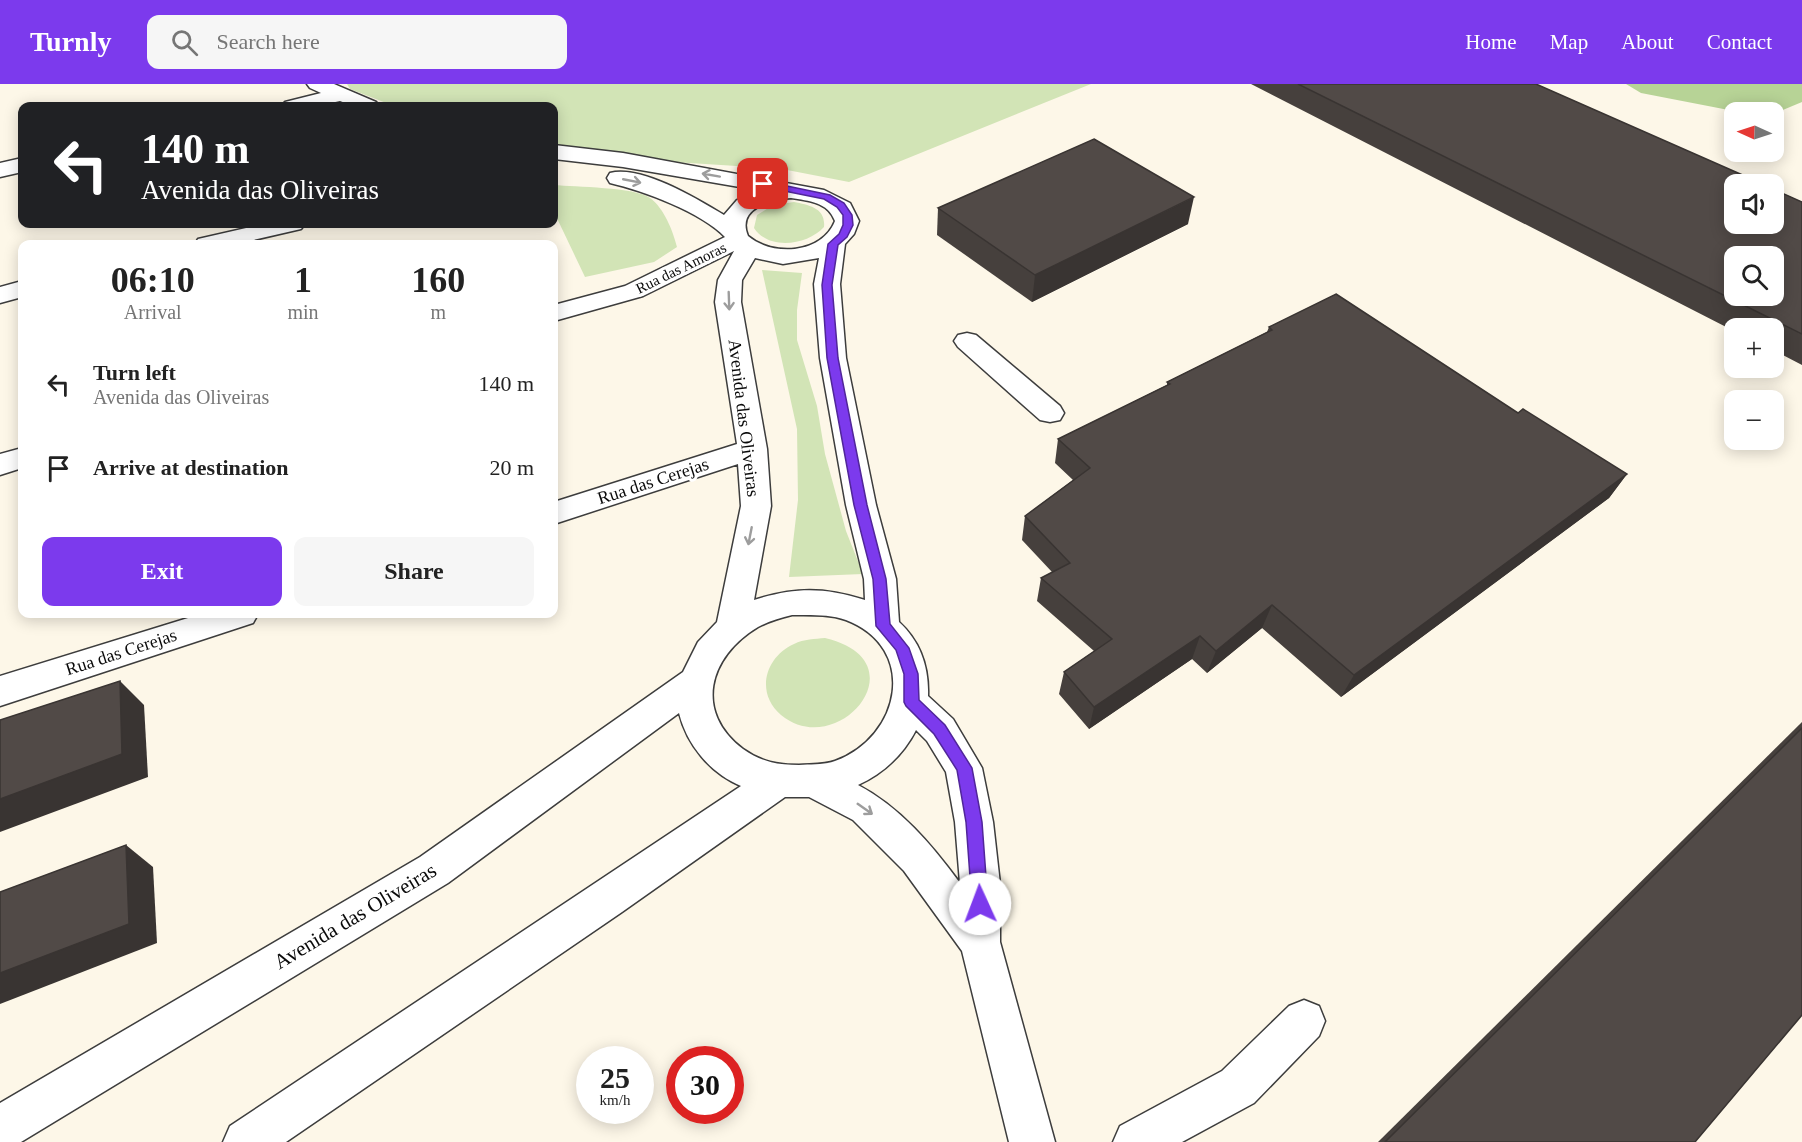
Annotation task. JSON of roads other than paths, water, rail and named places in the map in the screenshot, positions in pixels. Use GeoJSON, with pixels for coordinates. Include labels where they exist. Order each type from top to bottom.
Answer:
{"type":"FeatureCollection","features":[{"type":"Feature","properties":{"kind":"street"},"geometry":{"type":"LineString","coordinates":[[316,84],[361,102]]}},
{"type":"Feature","properties":{"kind":"street"},"geometry":{"type":"LineString","coordinates":[[306,100],[344,94]]}},
{"type":"Feature","properties":{"kind":"street","name":"Avenida das Oliveiras"},"geometry":{"type":"LineString","coordinates":[[558,157],[623,160],[810,192],[827,197],[840,205],[847,215],[848,225],[843,235],[833,244],[801,256],[764,254],[676,196],[558,158]]}},
{"type":"Feature","properties":{"kind":"street"},"geometry":{"type":"LineString","coordinates":[[0,170],[18,166]]}},
{"type":"Feature","properties":{"kind":"street","name":"Avenida das Oliveiras"},"geometry":{"type":"LineString","coordinates":[[732,628],[756,506],[752,449],[728,302],[729,280],[740,239],[733,219],[741,208],[754,199],[771,193],[791,190],[810,192]]}},
{"type":"Feature","properties":{"kind":"street"},"geometry":{"type":"LineString","coordinates":[[224,240],[276,228]]}},
{"type":"Feature","properties":{"kind":"street","name":"Rua das Amoras"},"geometry":{"type":"LineString","coordinates":[[558,312],[633,291],[740,239]]}},
{"type":"Feature","properties":{"kind":"street","name":"Avenida das Oliveiras"},"geometry":{"type":"LineString","coordinates":[[833,244],[827,285],[832,358],[861,505],[880,579],[883,626]]}},
{"type":"Feature","properties":{"kind":"street"},"geometry":{"type":"LineString","coordinates":[[0,295],[18,291]]}},
{"type":"Feature","properties":{"kind":"street"},"geometry":{"type":"LineString","coordinates":[[967,341],[1050,413]]}},
{"type":"Feature","properties":{"kind":"street","name":"Rua das Cerejas"},"geometry":{"type":"LineString","coordinates":[[558,512],[752,449]]}},
{"type":"Feature","properties":{"kind":"street"},"geometry":{"type":"LineString","coordinates":[[0,465],[18,460]]}},
{"type":"Feature","properties":{"kind":"street"},"geometry":{"type":"LineString","coordinates":[[246,1142],[608,899],[796,781],[849,773],[878,754],[900,730],[911,702],[911,674],[902,648],[883,626],[857,610],[826,602],[792,602],[760,611],[732,628],[709,652],[696,682],[697,715],[712,746],[740,768],[796,781],[866,808],[918,858],[980,942]]}},
{"type":"Feature","properties":{"kind":"street","name":"Rua das Cerejas"},"geometry":{"type":"LineString","coordinates":[[0,691],[228,618]]}},
{"type":"Feature","properties":{"kind":"street","name":"Avenida das Oliveiras"},"geometry":{"type":"LineString","coordinates":[[0,1129],[434,870],[696,682]]}},
{"type":"Feature","properties":{"kind":"street"},"geometry":{"type":"LineString","coordinates":[[911,702],[940,730],[964,768],[974,822],[980,884],[980,942],[1023,1100],[1032,1142]]}},
{"type":"Feature","properties":{"kind":"street"},"geometry":{"type":"LineString","coordinates":[[1137,1142],[1238,1087],[1304,1021]]}}]}
